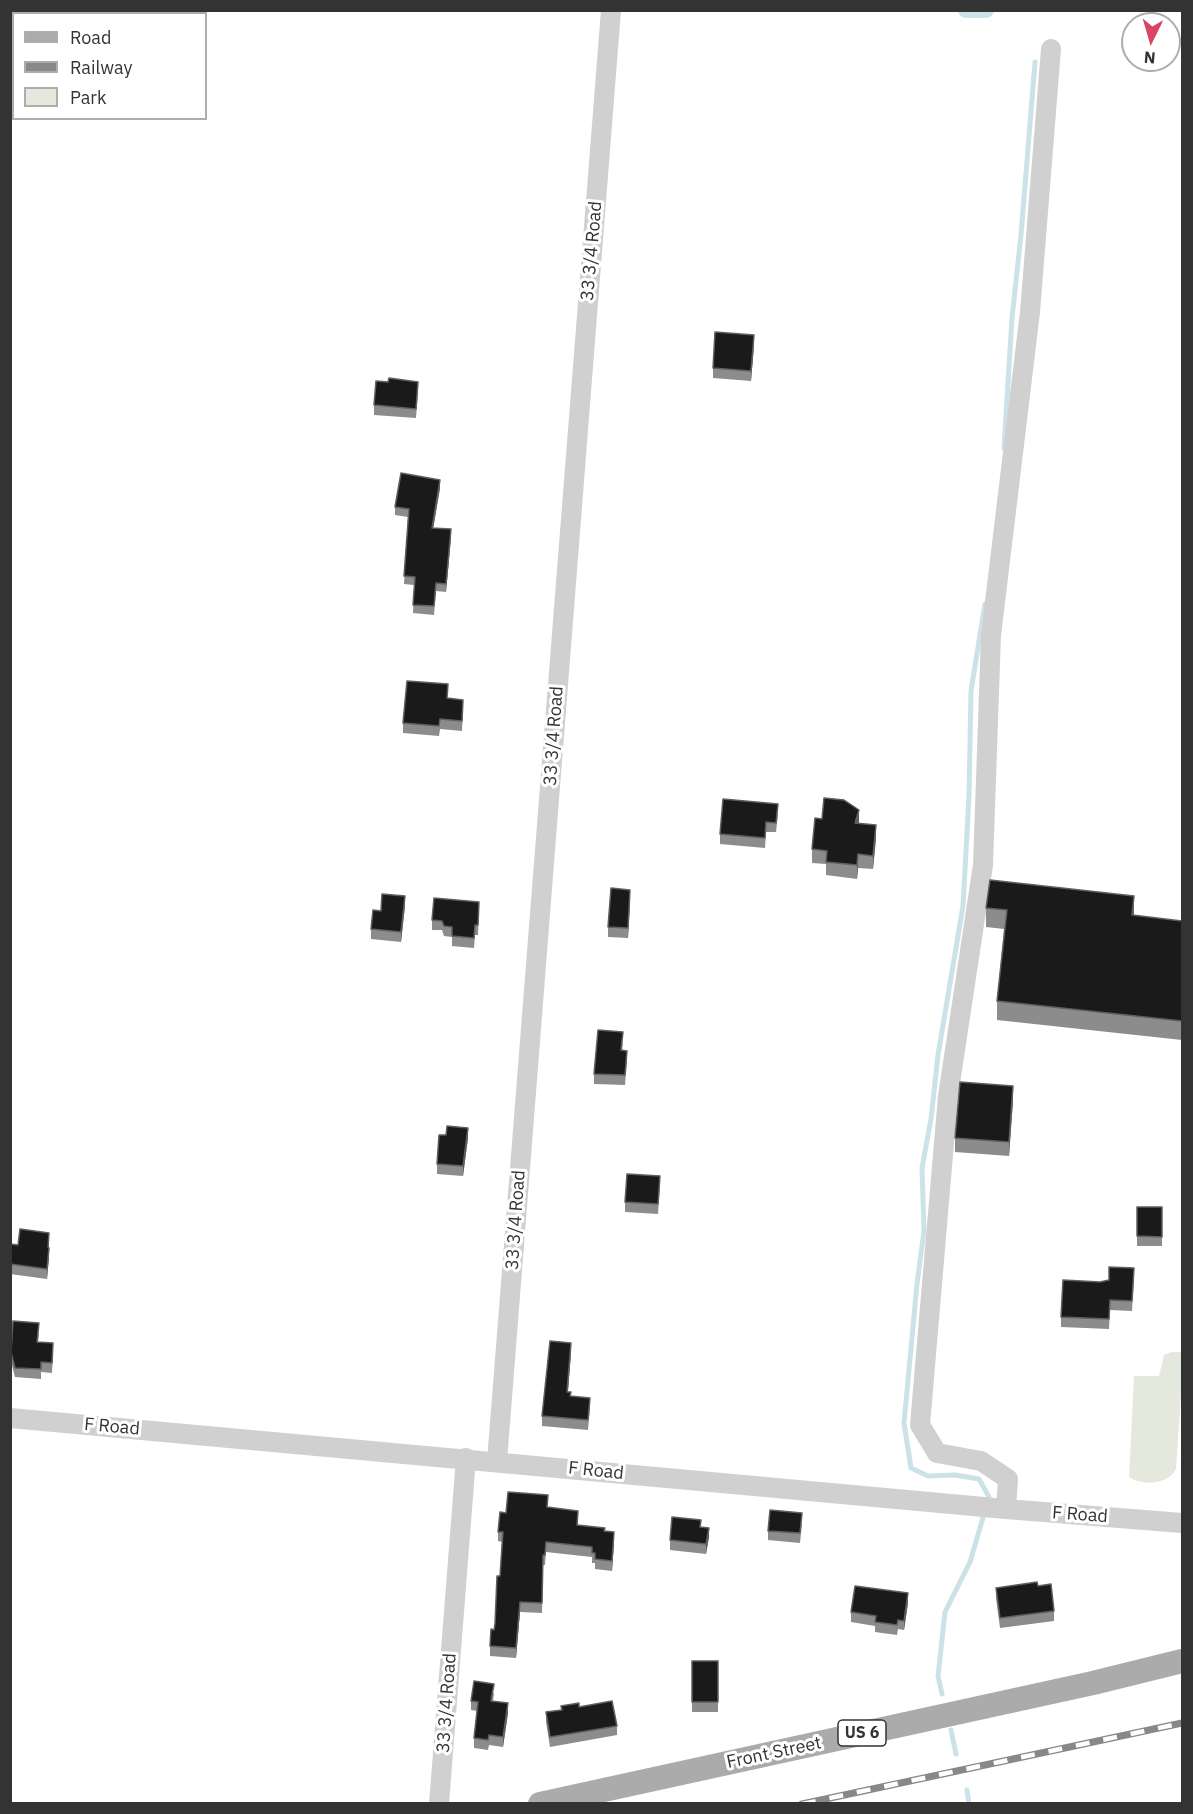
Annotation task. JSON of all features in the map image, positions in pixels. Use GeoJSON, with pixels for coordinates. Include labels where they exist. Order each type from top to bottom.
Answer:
{"type":"FeatureCollection","features":[{"type":"Feature","properties":{"kind":"main road","name":"Front Street"},"geometry":{"type":"LineString","coordinates":[[540,1803],[1093,1683],[1182,1661]]}},
{"type":"Feature","properties":{"kind":"street","name":"33 3/4 Road"},"geometry":{"type":"LineString","coordinates":[[497,1461],[611,10]]}},
{"type":"Feature","properties":{"kind":"street"},"geometry":{"type":"LineString","coordinates":[[1006,1509],[1008,1479],[981,1461],[937,1453],[920,1425],[948,1095],[983,865],[991,635],[1030,312],[1051,49]]}},
{"type":"Feature","properties":{"kind":"street","name":"F Road"},"geometry":{"type":"LineString","coordinates":[[10,1418],[1182,1523]]}},
{"type":"Feature","properties":{"kind":"street","name":"33 3/4 Road"},"geometry":{"type":"LineString","coordinates":[[439,1803],[466,1458]]}},
{"type":"Feature","properties":{"kind":"green space"},"geometry":{"type":"Polygon","coordinates":[[[1182,1352],[1176,1469],[1161,1481],[1141,1482],[1129,1477],[1134,1376],[1159,1376],[1164,1355],[1182,1352]]]}},
{"type":"Feature","properties":{"kind":"building"},"geometry":{"type":"Polygon","coordinates":[[[715,332],[754,335],[751,371],[713,368],[715,332]]]}},
{"type":"Feature","properties":{"kind":"building"},"geometry":{"type":"Polygon","coordinates":[[[389,378],[418,382],[416,409],[374,405],[376,381],[388,382],[389,378]]]}},
{"type":"Feature","properties":{"kind":"building"},"geometry":{"type":"Polygon","coordinates":[[[401,473],[440,480],[432,528],[451,529],[446,584],[436,583],[434,606],[413,605],[415,577],[404,576],[409,509],[395,507],[401,473]]]}},
{"type":"Feature","properties":{"kind":"building"},"geometry":{"type":"Polygon","coordinates":[[[407,681],[448,684],[447,698],[463,700],[462,721],[440,719],[439,726],[403,723],[407,681]]]}},
{"type":"Feature","properties":{"kind":"building"},"geometry":{"type":"Polygon","coordinates":[[[824,798],[844,800],[859,810],[855,823],[876,825],[873,856],[858,854],[857,865],[826,862],[827,851],[812,849],[815,818],[822,819],[824,798]]]}},
{"type":"Feature","properties":{"kind":"building"},"geometry":{"type":"Polygon","coordinates":[[[723,799],[778,804],[776,823],[766,822],[765,838],[720,834],[723,799]]]}},
{"type":"Feature","properties":{"kind":"building"},"geometry":{"type":"Polygon","coordinates":[[[990,880],[1134,896],[1132,915],[1182,921],[1182,1021],[997,1001],[1007,910],[986,908],[990,880]]]}},
{"type":"Feature","properties":{"kind":"building"},"geometry":{"type":"Polygon","coordinates":[[[611,888],[630,890],[628,928],[608,927],[611,888]]]}},
{"type":"Feature","properties":{"kind":"building"},"geometry":{"type":"Polygon","coordinates":[[[382,894],[405,896],[401,932],[371,929],[373,910],[381,911],[382,894]]]}},
{"type":"Feature","properties":{"kind":"building"},"geometry":{"type":"Polygon","coordinates":[[[434,898],[479,902],[478,925],[475,925],[474,938],[452,936],[452,927],[444,926],[442,921],[432,920],[434,898]]]}},
{"type":"Feature","properties":{"kind":"building"},"geometry":{"type":"Polygon","coordinates":[[[598,1030],[623,1032],[621,1050],[627,1051],[625,1075],[594,1074],[598,1030]]]}},
{"type":"Feature","properties":{"kind":"building"},"geometry":{"type":"Polygon","coordinates":[[[960,1082],[1013,1086],[1009,1142],[955,1138],[960,1082]]]}},
{"type":"Feature","properties":{"kind":"building"},"geometry":{"type":"Polygon","coordinates":[[[447,1126],[468,1128],[463,1166],[437,1164],[439,1135],[446,1135],[447,1126]]]}},
{"type":"Feature","properties":{"kind":"building"},"geometry":{"type":"Polygon","coordinates":[[[627,1174],[660,1176],[658,1204],[625,1202],[627,1174]]]}},
{"type":"Feature","properties":{"kind":"building"},"geometry":{"type":"Polygon","coordinates":[[[1137,1207],[1162,1207],[1162,1237],[1137,1236],[1137,1207]]]}},
{"type":"Feature","properties":{"kind":"building"},"geometry":{"type":"Polygon","coordinates":[[[20,1229],[49,1233],[47,1269],[10,1264],[10,1244],[18,1245],[20,1229]]]}},
{"type":"Feature","properties":{"kind":"building"},"geometry":{"type":"Polygon","coordinates":[[[1109,1267],[1134,1268],[1132,1301],[1110,1300],[1109,1319],[1061,1317],[1063,1280],[1100,1282],[1109,1280],[1109,1267]]]}},
{"type":"Feature","properties":{"kind":"building"},"geometry":{"type":"Polygon","coordinates":[[[13,1321],[39,1323],[37,1342],[53,1343],[52,1363],[41,1362],[41,1369],[15,1368],[11,1352],[13,1321]]]}},
{"type":"Feature","properties":{"kind":"building"},"geometry":{"type":"Polygon","coordinates":[[[550,1341],[571,1343],[567,1392],[571,1392],[570,1396],[590,1398],[588,1420],[542,1416],[550,1341]]]}},
{"type":"Feature","properties":{"kind":"building"},"geometry":{"type":"Polygon","coordinates":[[[508,1492],[548,1495],[547,1507],[578,1511],[577,1525],[605,1528],[604,1531],[614,1532],[612,1561],[595,1559],[592,1547],[546,1542],[545,1555],[543,1555],[542,1603],[520,1602],[516,1648],[490,1646],[491,1629],[494,1630],[495,1624],[497,1576],[500,1576],[503,1532],[498,1532],[500,1512],[506,1513],[508,1492]]]}},
{"type":"Feature","properties":{"kind":"building"},"geometry":{"type":"Polygon","coordinates":[[[770,1510],[802,1513],[800,1533],[768,1531],[770,1510]]]}},
{"type":"Feature","properties":{"kind":"building"},"geometry":{"type":"Polygon","coordinates":[[[672,1517],[701,1520],[700,1527],[709,1528],[706,1544],[670,1540],[672,1517]]]}},
{"type":"Feature","properties":{"kind":"building"},"geometry":{"type":"Polygon","coordinates":[[[1037,1582],[1038,1586],[1051,1584],[1054,1611],[1000,1618],[996,1588],[1037,1582]]]}},
{"type":"Feature","properties":{"kind":"building"},"geometry":{"type":"Polygon","coordinates":[[[855,1586],[908,1593],[904,1621],[898,1620],[897,1625],[875,1622],[876,1616],[851,1612],[855,1586]]]}},
{"type":"Feature","properties":{"kind":"building"},"geometry":{"type":"Polygon","coordinates":[[[692,1661],[718,1661],[718,1702],[692,1702],[692,1661]]]}},
{"type":"Feature","properties":{"kind":"building"},"geometry":{"type":"Polygon","coordinates":[[[474,1681],[494,1684],[491,1701],[508,1703],[503,1737],[489,1735],[488,1740],[474,1738],[478,1702],[471,1701],[474,1681]]]}},
{"type":"Feature","properties":{"kind":"building"},"geometry":{"type":"Polygon","coordinates":[[[612,1701],[617,1726],[550,1737],[546,1712],[562,1710],[561,1706],[579,1703],[579,1707],[612,1701]]]}},
{"type":"Feature","properties":{"kind":"waterway"},"geometry":{"type":"LineString","coordinates":[[966,10],[986,10]]}},
{"type":"Feature","properties":{"kind":"waterway"},"geometry":{"type":"LineString","coordinates":[[1004,448],[1012,318],[1035,62]]}},
{"type":"Feature","properties":{"kind":"waterway"},"geometry":{"type":"LineString","coordinates":[[942,1694],[938,1676],[945,1612],[970,1562],[989,1497],[979,1479],[955,1475],[928,1476],[911,1468],[904,1423],[924,1231],[922,1168],[963,906],[969,796],[971,691],[985,604]]}},
{"type":"Feature","properties":{"kind":"waterway"},"geometry":{"type":"LineString","coordinates":[[951,1730],[956,1754]]}},
{"type":"Feature","properties":{"kind":"waterway"},"geometry":{"type":"LineString","coordinates":[[967,1790],[969,1804]]}},
{"type":"Feature","properties":{"kind":"railway"},"geometry":{"type":"LineString","coordinates":[[802,1804],[1182,1723]]}}]}
